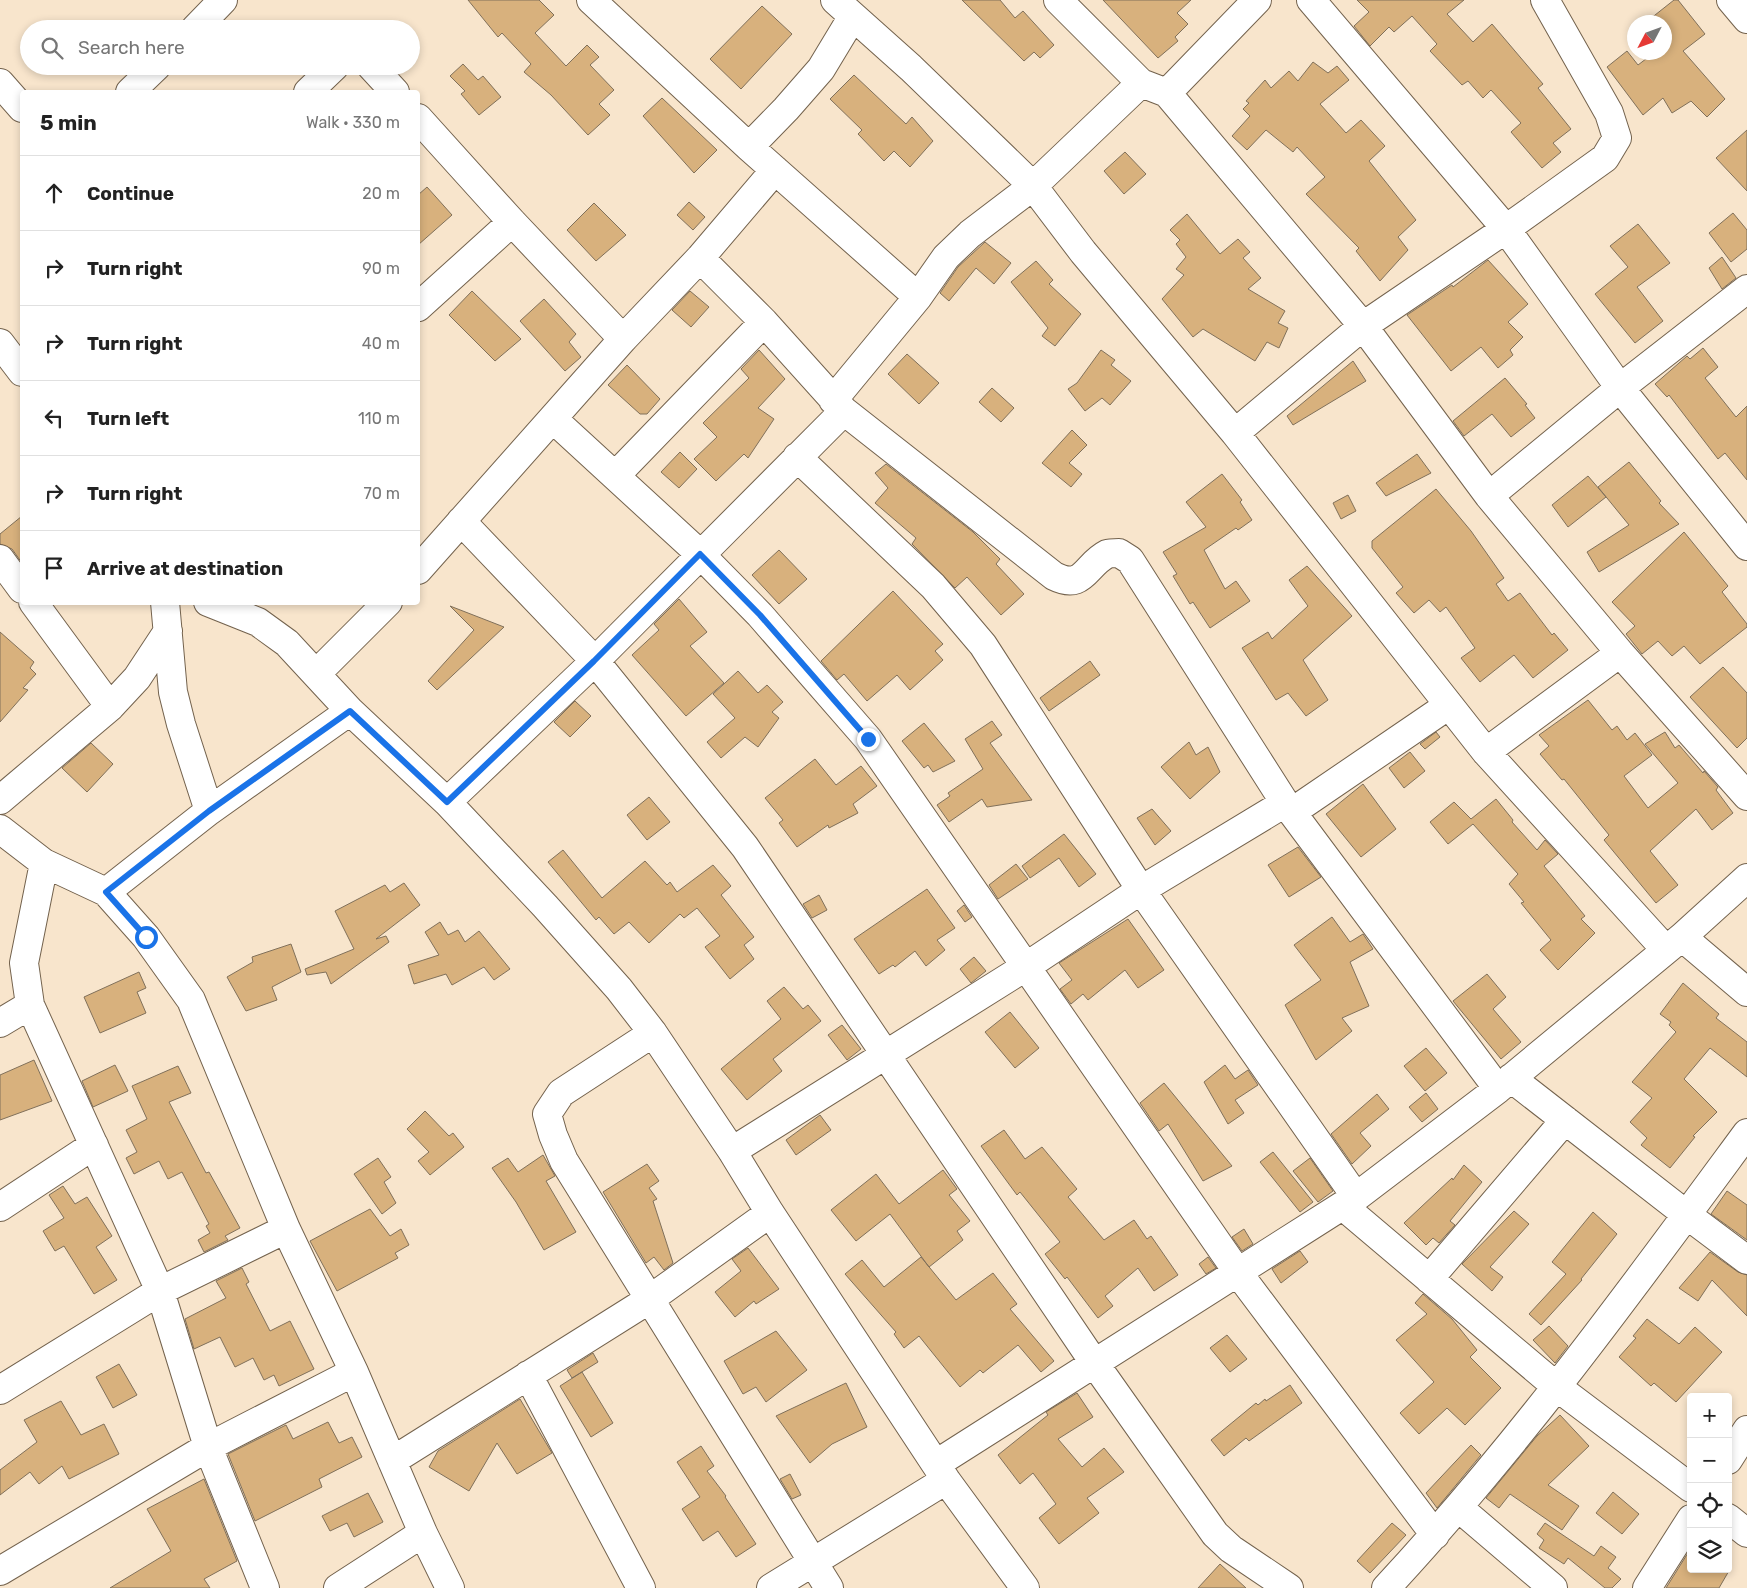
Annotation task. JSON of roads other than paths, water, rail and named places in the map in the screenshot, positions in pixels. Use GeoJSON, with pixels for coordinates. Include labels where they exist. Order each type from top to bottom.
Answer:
{"type":"FeatureCollection","features":[{"type":"Feature","properties":{"kind":"street"},"geometry":{"type":"LineString","coordinates":[[203,20],[223,0]]}},
{"type":"Feature","properties":{"kind":"street"},"geometry":{"type":"LineString","coordinates":[[592,0],[749,147],[918,297]]}},
{"type":"Feature","properties":{"kind":"street"},"geometry":{"type":"LineString","coordinates":[[1058,0],[1141,83],[1167,93],[1363,326],[1489,496],[1620,653],[1747,796]]}},
{"type":"Feature","properties":{"kind":"street"},"geometry":{"type":"LineString","coordinates":[[1167,93],[1257,0]]}},
{"type":"Feature","properties":{"kind":"street"},"geometry":{"type":"LineString","coordinates":[[1311,0],[1506,229],[1620,388],[1747,546]]}},
{"type":"Feature","properties":{"kind":"street"},"geometry":{"type":"LineString","coordinates":[[1235,433],[1363,326],[1506,229],[1605,158],[1617,138],[1610,113],[1546,0]]}},
{"type":"Feature","properties":{"kind":"street"},"geometry":{"type":"LineString","coordinates":[[1731,0],[1747,19]]}},
{"type":"Feature","properties":{"kind":"street"},"geometry":{"type":"LineString","coordinates":[[749,147],[821,69],[844,8],[911,68],[1033,186],[1083,252],[1235,433],[1486,752],[1674,944],[1747,992]]}},
{"type":"Feature","properties":{"kind":"street"},"geometry":{"type":"LineString","coordinates":[[132,90],[148,75]]}},
{"type":"Feature","properties":{"kind":"street"},"geometry":{"type":"LineString","coordinates":[[310,90],[326,75]]}},
{"type":"Feature","properties":{"kind":"street"},"geometry":{"type":"LineString","coordinates":[[379,75],[393,90]]}},
{"type":"Feature","properties":{"kind":"street"},"geometry":{"type":"LineString","coordinates":[[0,83],[20,106]]}},
{"type":"Feature","properties":{"kind":"street"},"geometry":{"type":"LineString","coordinates":[[447,802],[594,661],[797,457],[839,405],[946,257],[970,234],[1033,186],[1141,83]]}},
{"type":"Feature","properties":{"kind":"street"},"geometry":{"type":"LineString","coordinates":[[420,120],[512,222],[623,339]]}},
{"type":"Feature","properties":{"kind":"street"},"geometry":{"type":"LineString","coordinates":[[420,568],[623,339],[700,258],[775,170]]}},
{"type":"Feature","properties":{"kind":"street"},"geometry":{"type":"LineString","coordinates":[[420,305],[512,222]]}},
{"type":"Feature","properties":{"kind":"street"},"geometry":{"type":"LineString","coordinates":[[700,258],[764,322],[839,405],[1054,576],[1066,582],[1078,580],[1107,554],[1119,553],[1130,560],[1288,807],[1505,1083],[1564,1120],[1686,1216],[1747,1260]]}},
{"type":"Feature","properties":{"kind":"street"},"geometry":{"type":"LineString","coordinates":[[1489,496],[1620,388],[1747,289]]}},
{"type":"Feature","properties":{"kind":"street"},"geometry":{"type":"LineString","coordinates":[[616,475],[764,322]]}},
{"type":"Feature","properties":{"kind":"street"},"geometry":{"type":"LineString","coordinates":[[553,419],[700,554],[760,615],[868,739],[1239,1274],[1435,1535]]}},
{"type":"Feature","properties":{"kind":"street"},"geometry":{"type":"LineString","coordinates":[[797,457],[933,586],[983,645],[1141,890],[1350,1202],[1429,1279],[1557,1387],[1687,1485]]}},
{"type":"Feature","properties":{"kind":"street"},"geometry":{"type":"LineString","coordinates":[[461,522],[594,661],[745,847],[1095,1364],[1215,1534],[1231,1549],[1289,1588]]}},
{"type":"Feature","properties":{"kind":"street"},"geometry":{"type":"LineString","coordinates":[[0,559],[20,586]]}},
{"type":"Feature","properties":{"kind":"street"},"geometry":{"type":"LineString","coordinates":[[35,605],[110,707]]}},
{"type":"Feature","properties":{"kind":"street"},"geometry":{"type":"LineString","coordinates":[[165,605],[173,692],[209,811]]}},
{"type":"Feature","properties":{"kind":"street"},"geometry":{"type":"LineString","coordinates":[[216,605],[258,622],[287,643],[350,711],[447,802],[619,989],[652,1033],[732,1151],[770,1213],[941,1472],[1025,1588]]}},
{"type":"Feature","properties":{"kind":"street"},"geometry":{"type":"LineString","coordinates":[[316,673],[385,605]]}},
{"type":"Feature","properties":{"kind":"street"},"geometry":{"type":"LineString","coordinates":[[0,800],[110,707],[137,678],[168,631]]}},
{"type":"Feature","properties":{"kind":"street"},"geometry":{"type":"LineString","coordinates":[[1486,752],[1620,653]]}},
{"type":"Feature","properties":{"kind":"street"},"geometry":{"type":"LineString","coordinates":[[732,1151],[1027,966],[1141,890],[1288,807],[1450,705]]}},
{"type":"Feature","properties":{"kind":"street"},"geometry":{"type":"LineString","coordinates":[[106,892],[209,811],[350,711]]}},
{"type":"Feature","properties":{"kind":"street"},"geometry":{"type":"LineString","coordinates":[[0,829],[44,863],[106,892],[146,937],[191,1000],[286,1229],[354,1372],[423,1533],[450,1588]]}},
{"type":"Feature","properties":{"kind":"street"},"geometry":{"type":"LineString","coordinates":[[44,863],[24,963],[30,1005],[160,1291],[208,1447],[264,1588]]}},
{"type":"Feature","properties":{"kind":"street"},"geometry":{"type":"LineString","coordinates":[[771,1588],[813,1562],[1095,1364],[1350,1202],[1505,1083],[1674,944],[1747,878]]}},
{"type":"Feature","properties":{"kind":"street"},"geometry":{"type":"LineString","coordinates":[[0,1023],[30,1005]]}},
{"type":"Feature","properties":{"kind":"street"},"geometry":{"type":"LineString","coordinates":[[652,1033],[560,1093],[548,1114],[553,1135],[564,1161],[829,1588]]}},
{"type":"Feature","properties":{"kind":"street"},"geometry":{"type":"LineString","coordinates":[[1429,1279],[1564,1120]]}},
{"type":"Feature","properties":{"kind":"street"},"geometry":{"type":"LineString","coordinates":[[1386,1588],[1459,1508],[1557,1387],[1747,1133]]}},
{"type":"Feature","properties":{"kind":"street"},"geometry":{"type":"LineString","coordinates":[[0,1207],[94,1145]]}},
{"type":"Feature","properties":{"kind":"street"},"geometry":{"type":"LineString","coordinates":[[392,1461],[650,1299],[770,1213]]}},
{"type":"Feature","properties":{"kind":"street"},"geometry":{"type":"LineString","coordinates":[[0,1390],[160,1291],[286,1229]]}},
{"type":"Feature","properties":{"kind":"street"},"geometry":{"type":"LineString","coordinates":[[0,1571],[208,1447],[354,1372]]}},
{"type":"Feature","properties":{"kind":"street"},"geometry":{"type":"LineString","coordinates":[[528,1375],[641,1588]]}},
{"type":"Feature","properties":{"kind":"street"},"geometry":{"type":"LineString","coordinates":[[1732,1454],[1747,1430]]}},
{"type":"Feature","properties":{"kind":"street"},"geometry":{"type":"LineString","coordinates":[[1459,1508],[1553,1588]]}},
{"type":"Feature","properties":{"kind":"street"},"geometry":{"type":"LineString","coordinates":[[1732,1521],[1747,1533]]}},
{"type":"Feature","properties":{"kind":"street"},"geometry":{"type":"LineString","coordinates":[[1647,1588],[1687,1525]]}},
{"type":"Feature","properties":{"kind":"street"},"geometry":{"type":"LineString","coordinates":[[338,1588],[423,1533]]}}]}
